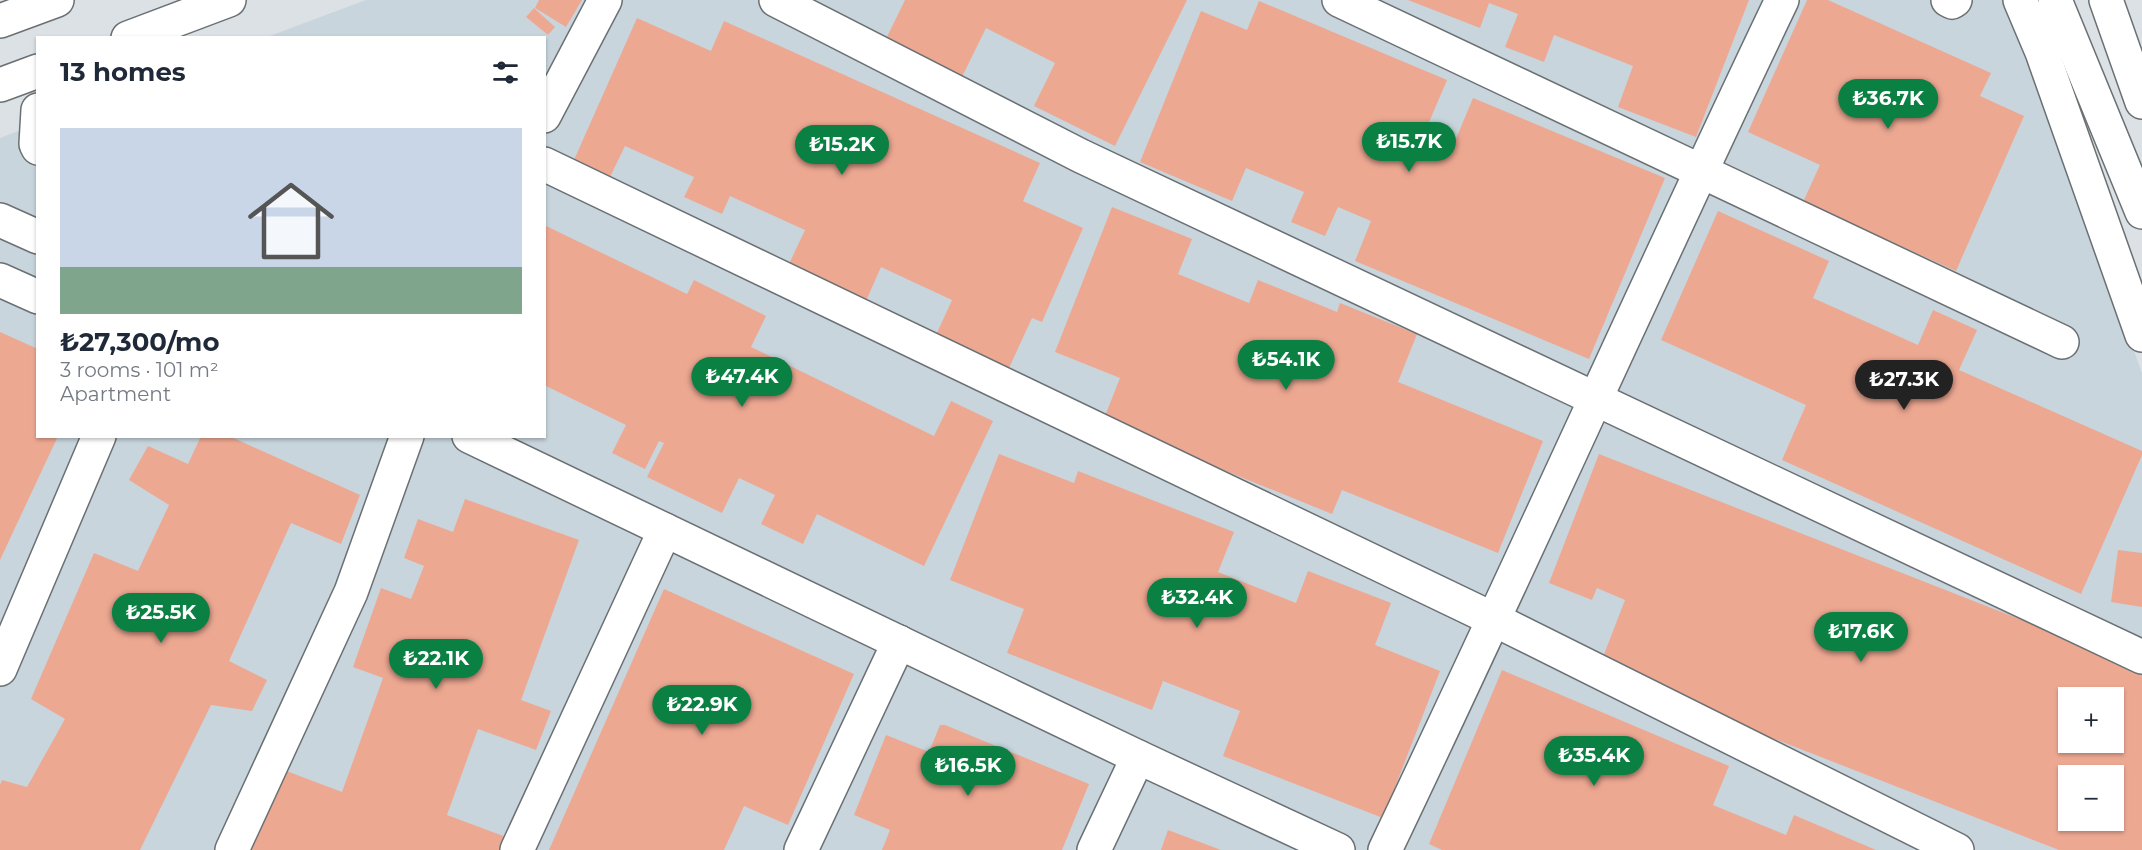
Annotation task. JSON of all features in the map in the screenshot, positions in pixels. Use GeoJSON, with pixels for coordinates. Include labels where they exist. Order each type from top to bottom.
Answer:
{"type":"FeatureCollection","features":[{"type":"Feature","properties":{"kind":"main road"},"geometry":{"type":"LineString","coordinates":[[0,21],[57,0]]}},
{"type":"Feature","properties":{"kind":"main road"},"geometry":{"type":"LineString","coordinates":[[133,36],[229,0]]}},
{"type":"Feature","properties":{"kind":"main road"},"geometry":{"type":"LineString","coordinates":[[546,112],[605,0]]}},
{"type":"Feature","properties":{"kind":"main road"},"geometry":{"type":"LineString","coordinates":[[776,0],[1081,156],[2142,657]]}},
{"type":"Feature","properties":{"kind":"main road"},"geometry":{"type":"LineString","coordinates":[[1339,0],[2062,342]]}},
{"type":"Feature","properties":{"kind":"main road"},"geometry":{"type":"LineString","coordinates":[[1385,850],[1495,620],[1701,170],[1782,0]]}},
{"type":"Feature","properties":{"kind":"main road"},"geometry":{"type":"LineString","coordinates":[[1948,0],[1952,2],[1955,0]]}},
{"type":"Feature","properties":{"kind":"main road"},"geometry":{"type":"LineString","coordinates":[[2020,0],[2042,52],[2142,335]]}},
{"type":"Feature","properties":{"kind":"main road"},"geometry":{"type":"LineString","coordinates":[[2055,0],[2142,212]]}},
{"type":"Feature","properties":{"kind":"main road"},"geometry":{"type":"LineString","coordinates":[[2106,0],[2142,102]]}},
{"type":"Feature","properties":{"kind":"main road"},"geometry":{"type":"LineString","coordinates":[[0,85],[36,72]]}},
{"type":"Feature","properties":{"kind":"main road"},"geometry":{"type":"LineString","coordinates":[[546,165],[1495,620],[1957,850]]}},
{"type":"Feature","properties":{"kind":"main road"},"geometry":{"type":"LineString","coordinates":[[0,220],[36,236]]}},
{"type":"Feature","properties":{"kind":"main road"},"geometry":{"type":"LineString","coordinates":[[0,280],[36,296]]}},
{"type":"Feature","properties":{"kind":"main road"},"geometry":{"type":"LineString","coordinates":[[0,669],[98,438]]}},
{"type":"Feature","properties":{"kind":"main road"},"geometry":{"type":"LineString","coordinates":[[232,850],[351,592],[406,438]]}},
{"type":"Feature","properties":{"kind":"main road"},"geometry":{"type":"LineString","coordinates":[[473,438],[1138,757],[1338,850]]}},
{"type":"Feature","properties":{"kind":"main road"},"geometry":{"type":"LineString","coordinates":[[517,850],[665,530]]}},
{"type":"Feature","properties":{"kind":"main road"},"geometry":{"type":"LineString","coordinates":[[801,850],[899,642]]}},
{"type":"Feature","properties":{"kind":"main road"},"geometry":{"type":"LineString","coordinates":[[1094,850],[1138,757]]}},
{"type":"Feature","properties":{"kind":"shaded area"},"geometry":{"type":"Polygon","coordinates":[[[366,0],[2008,0],[2142,373],[2142,850],[0,850],[0,138],[36,124],[36,438],[546,438],[546,36],[270,36],[366,0]]]}},
{"type":"Feature","properties":{"kind":"building"},"geometry":{"type":"Polygon","coordinates":[[[539,0],[582,0],[566,27],[535,8],[539,0]]]}},
{"type":"Feature","properties":{"kind":"building"},"geometry":{"type":"Polygon","coordinates":[[[905,0],[1187,0],[1115,146],[1034,106],[1055,63],[986,28],[961,79],[885,41],[905,0]]]}},
{"type":"Feature","properties":{"kind":"building"},"geometry":{"type":"Polygon","coordinates":[[[1408,0],[1749,0],[1696,137],[1618,107],[1633,66],[1554,35],[1544,62],[1505,47],[1518,14],[1489,3],[1480,28],[1408,0]]]}},
{"type":"Feature","properties":{"kind":"building"},"geometry":{"type":"Polygon","coordinates":[[[1807,0],[1828,0],[1991,73],[1980,96],[2024,116],[1956,271],[1803,202],[1820,165],[1748,132],[1807,0]]]}},
{"type":"Feature","properties":{"kind":"building"},"geometry":{"type":"Polygon","coordinates":[[[1259,1],[1447,80],[1424,134],[1453,146],[1473,98],[1665,178],[1589,359],[1355,261],[1371,221],[1338,207],[1325,236],[1291,222],[1304,192],[1246,168],[1232,201],[1140,162],[1201,11],[1247,30],[1259,1]]]}},
{"type":"Feature","properties":{"kind":"building"},"geometry":{"type":"Polygon","coordinates":[[[534,8],[555,27],[548,35],[526,17],[534,8]]]}},
{"type":"Feature","properties":{"kind":"building"},"geometry":{"type":"Polygon","coordinates":[[[637,18],[711,51],[724,21],[1040,163],[1023,201],[1083,228],[1042,322],[1032,318],[1009,368],[936,335],[952,300],[881,267],[866,301],[788,266],[805,230],[730,196],[722,214],[684,197],[694,177],[625,146],[610,177],[574,160],[637,18]]]}},
{"type":"Feature","properties":{"kind":"building"},"geometry":{"type":"Polygon","coordinates":[[[1112,207],[1192,239],[1178,274],[1249,303],[1258,280],[1337,312],[1340,303],[1417,334],[1398,382],[1543,441],[1498,553],[1342,490],[1332,514],[1103,421],[1120,378],[1055,352],[1112,207]]]}},
{"type":"Feature","properties":{"kind":"building"},"geometry":{"type":"Polygon","coordinates":[[[1718,211],[1829,261],[1813,298],[1918,345],[1933,310],[1977,330],[1959,370],[2142,451],[2081,594],[1782,460],[1806,405],[1661,340],[1718,211]]]}},
{"type":"Feature","properties":{"kind":"building"},"geometry":{"type":"Polygon","coordinates":[[[546,226],[687,294],[694,280],[766,316],[751,347],[934,436],[951,401],[993,421],[924,566],[817,514],[803,544],[761,524],[775,495],[739,478],[722,513],[647,477],[664,443],[659,441],[645,469],[612,453],[626,425],[546,386],[546,226]]]}},
{"type":"Feature","properties":{"kind":"building"},"geometry":{"type":"Polygon","coordinates":[[[0,332],[36,348],[36,438],[57,438],[0,560],[0,332]]]}},
{"type":"Feature","properties":{"kind":"building"},"geometry":{"type":"Polygon","coordinates":[[[200,438],[233,438],[360,495],[341,544],[291,523],[229,661],[267,680],[252,711],[211,705],[140,850],[0,850],[0,785],[2,780],[27,787],[65,719],[31,699],[94,553],[138,571],[169,505],[129,480],[148,446],[188,464],[200,438]]]}},
{"type":"Feature","properties":{"kind":"building"},"geometry":{"type":"Polygon","coordinates":[[[999,454],[1074,483],[1078,471],[1234,532],[1218,572],[1296,603],[1308,571],[1391,603],[1375,645],[1440,671],[1383,818],[1223,756],[1240,711],[1163,681],[1152,710],[1007,653],[1024,609],[950,580],[999,454]]]}},
{"type":"Feature","properties":{"kind":"building"},"geometry":{"type":"Polygon","coordinates":[[[1599,454],[2142,667],[2142,850],[2059,850],[1598,670],[1625,600],[1597,588],[1592,600],[1549,583],[1599,454]]]}},
{"type":"Feature","properties":{"kind":"building"},"geometry":{"type":"Polygon","coordinates":[[[465,499],[579,540],[521,700],[551,711],[536,750],[478,729],[447,815],[506,837],[501,850],[252,850],[281,769],[342,792],[383,678],[353,667],[381,588],[411,599],[424,566],[404,558],[418,519],[453,532],[465,499]]]}},
{"type":"Feature","properties":{"kind":"building"},"geometry":{"type":"Polygon","coordinates":[[[2118,550],[2142,553],[2142,607],[2111,602],[2118,550]]]}},
{"type":"Feature","properties":{"kind":"building"},"geometry":{"type":"Polygon","coordinates":[[[664,589],[854,674],[788,825],[744,806],[724,850],[549,850],[664,589]]]}},
{"type":"Feature","properties":{"kind":"building"},"geometry":{"type":"Polygon","coordinates":[[[1502,670],[1729,766],[1713,805],[1786,835],[1794,815],[1876,850],[1442,850],[1429,844],[1502,670]]]}},
{"type":"Feature","properties":{"kind":"building"},"geometry":{"type":"Polygon","coordinates":[[[940,725],[945,725],[1089,784],[1062,850],[882,850],[890,830],[854,815],[886,735],[929,752],[940,725]]]}},
{"type":"Feature","properties":{"kind":"building"},"geometry":{"type":"Polygon","coordinates":[[[1168,830],[1221,850],[1161,850],[1168,830]]]}}]}
